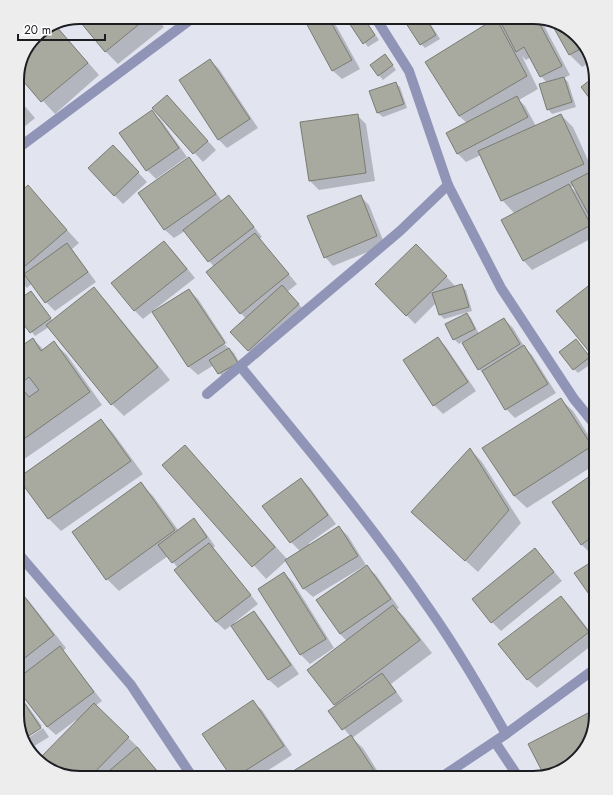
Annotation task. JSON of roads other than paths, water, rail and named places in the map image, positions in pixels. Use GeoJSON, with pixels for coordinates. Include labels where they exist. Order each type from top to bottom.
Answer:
{"type":"FeatureCollection","features":[{"type":"Feature","properties":{"kind":"street"},"geometry":{"type":"LineString","coordinates":[[24,144],[185,24]]}},
{"type":"Feature","properties":{"kind":"street"},"geometry":{"type":"LineString","coordinates":[[379,24],[409,71],[448,185],[501,288],[574,398],[589,417]]}},
{"type":"Feature","properties":{"kind":"street"},"geometry":{"type":"LineString","coordinates":[[208,394],[400,231],[448,185]]}},
{"type":"Feature","properties":{"kind":"street"},"geometry":{"type":"LineString","coordinates":[[240,366],[352,502],[394,558],[465,662],[506,734]]}},
{"type":"Feature","properties":{"kind":"street"},"geometry":{"type":"LineString","coordinates":[[24,560],[131,685],[188,771]]}},
{"type":"Feature","properties":{"kind":"street"},"geometry":{"type":"LineString","coordinates":[[451,771],[495,742],[589,673]]}},
{"type":"Feature","properties":{"kind":"street"},"geometry":{"type":"LineString","coordinates":[[495,742],[514,771]]}}]}
